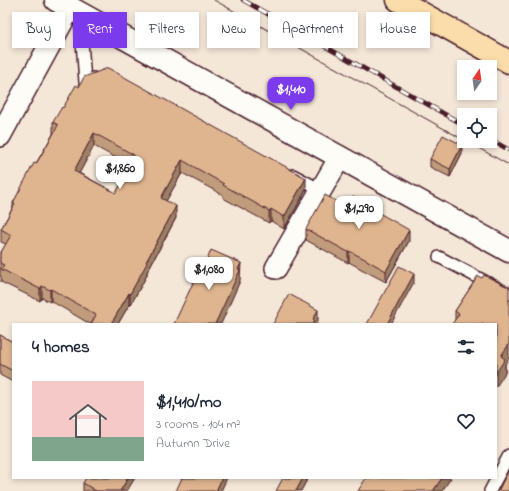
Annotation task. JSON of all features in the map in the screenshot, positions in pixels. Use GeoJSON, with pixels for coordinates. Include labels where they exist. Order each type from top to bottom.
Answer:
{"type":"FeatureCollection","features":[{"type":"Feature","properties":{"kind":"main road"},"geometry":{"type":"LineString","coordinates":[[402,1],[509,62]]}},
{"type":"Feature","properties":{"kind":"street"},"geometry":{"type":"LineString","coordinates":[[0,136],[69,7],[509,251]]}},
{"type":"Feature","properties":{"kind":"street"},"geometry":{"type":"LineString","coordinates":[[276,268],[340,157]]}},
{"type":"Feature","properties":{"kind":"lane"},"geometry":{"type":"LineString","coordinates":[[69,7],[85,82],[102,75]]}},
{"type":"Feature","properties":{"kind":"lane"},"geometry":{"type":"LineString","coordinates":[[286,171],[321,190]]}},
{"type":"Feature","properties":{"kind":"lane"},"geometry":{"type":"LineString","coordinates":[[439,257],[509,294]]}},
{"type":"Feature","properties":{"kind":"lane"},"geometry":{"type":"LineString","coordinates":[[497,478],[509,455]]}},
{"type":"Feature","properties":{"kind":"lane"},"geometry":{"type":"LineString","coordinates":[[490,491],[496,479]]}},
{"type":"Feature","properties":{"kind":"building"},"geometry":{"type":"Polygon","coordinates":[[[108,68],[306,178],[284,217],[271,209],[269,211],[182,160],[161,198],[176,206],[130,294],[129,293],[112,323],[92,323],[96,315],[51,289],[50,290],[42,286],[40,289],[1,269],[4,265],[0,263],[0,254],[11,235],[1,229],[15,204],[13,203],[34,163],[36,164],[58,125],[53,122],[76,85],[79,87],[84,77],[108,68]],[[94,133],[74,171],[116,193],[135,158],[133,157],[134,155],[94,133]]]}},
{"type":"Feature","properties":{"kind":"building"},"geometry":{"type":"Polygon","coordinates":[[[443,135],[457,142],[457,148],[460,148],[450,169],[430,159],[443,135]]]}},
{"type":"Feature","properties":{"kind":"building"},"geometry":{"type":"Polygon","coordinates":[[[325,195],[347,207],[353,196],[373,207],[372,209],[409,230],[386,271],[306,229],[325,195]]]}},
{"type":"Feature","properties":{"kind":"building"},"geometry":{"type":"Polygon","coordinates":[[[211,250],[241,263],[238,269],[240,270],[215,323],[174,323],[204,259],[207,260],[211,250]]]}},
{"type":"Feature","properties":{"kind":"building"},"geometry":{"type":"Polygon","coordinates":[[[399,266],[414,274],[388,323],[368,323],[399,266]]]}},
{"type":"Feature","properties":{"kind":"building"},"geometry":{"type":"Polygon","coordinates":[[[484,275],[506,286],[509,286],[509,344],[501,356],[505,359],[497,371],[497,323],[453,323],[459,314],[455,311],[478,276],[482,278],[484,275]]]}},
{"type":"Feature","properties":{"kind":"building"},"geometry":{"type":"Polygon","coordinates":[[[289,294],[318,310],[313,319],[315,321],[314,323],[274,323],[289,294]]]}},
{"type":"Feature","properties":{"kind":"building"},"geometry":{"type":"Polygon","coordinates":[[[0,335],[12,341],[12,370],[0,364],[0,335]]]}},
{"type":"Feature","properties":{"kind":"building"},"geometry":{"type":"Polygon","coordinates":[[[509,470],[509,491],[498,491],[509,470]]]}},
{"type":"Feature","properties":{"kind":"building"},"geometry":{"type":"Polygon","coordinates":[[[85,479],[127,479],[120,491],[96,491],[83,483],[85,479]]]}},
{"type":"Feature","properties":{"kind":"building"},"geometry":{"type":"Polygon","coordinates":[[[182,479],[222,479],[216,491],[176,491],[182,479]]]}},
{"type":"Feature","properties":{"kind":"building"},"geometry":{"type":"Polygon","coordinates":[[[282,479],[302,479],[296,491],[276,491],[282,479]]]}},
{"type":"Feature","properties":{"kind":"building"},"geometry":{"type":"Polygon","coordinates":[[[365,479],[441,479],[433,491],[358,491],[365,479]]]}},
{"type":"Feature","properties":{"kind":"tram line"},"geometry":{"type":"LineString","coordinates":[[214,0],[457,136]]}},
{"type":"Feature","properties":{"kind":"tram line"},"geometry":{"type":"LineString","coordinates":[[479,148],[509,165]]}},
{"type":"Feature","properties":{"kind":"railway"},"geometry":{"type":"LineString","coordinates":[[243,0],[457,121]]}},
{"type":"Feature","properties":{"kind":"railway"},"geometry":{"type":"LineString","coordinates":[[497,143],[509,150]]}}]}
